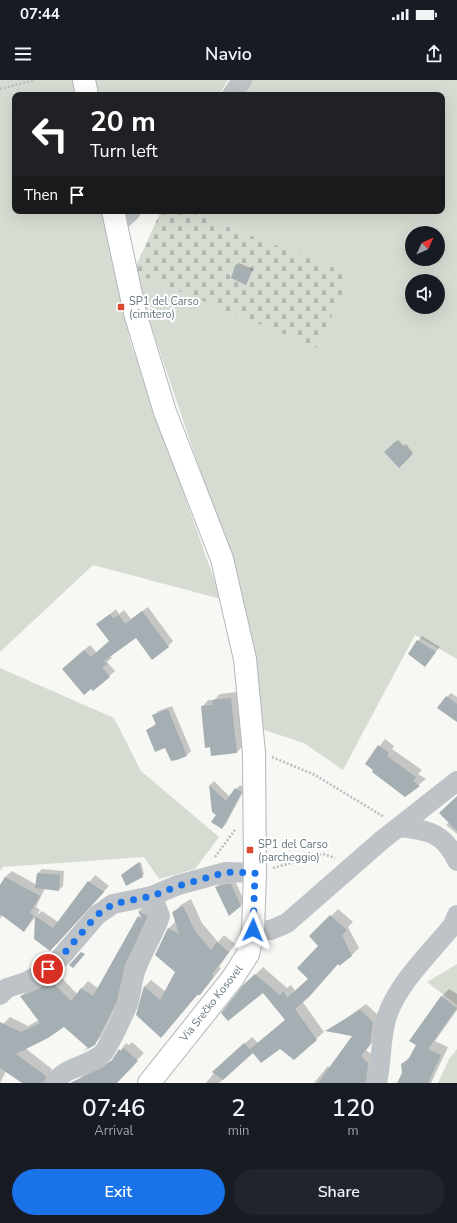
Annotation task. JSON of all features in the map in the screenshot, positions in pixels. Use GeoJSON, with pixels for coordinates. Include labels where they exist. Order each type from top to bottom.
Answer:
{"type":"FeatureCollection","features":[{"type":"Feature","properties":{"kind":"main road"},"geometry":{"type":"LineString","coordinates":[[84,80],[86,92]]}},
{"type":"Feature","properties":{"kind":"main road","name":"Via Srečko Kosovel"},"geometry":{"type":"LineString","coordinates":[[120,216],[135,314],[164,412],[222,560],[246,659],[254,753],[255,873],[253,930],[248,954],[241,966],[149,1083]]}},
{"type":"Feature","properties":{"kind":"street"},"geometry":{"type":"LineString","coordinates":[[234,92],[242,80]]}},
{"type":"Feature","properties":{"kind":"street"},"geometry":{"type":"LineString","coordinates":[[253,930],[271,930],[287,923],[399,826],[457,781]]}},
{"type":"Feature","properties":{"kind":"street"},"geometry":{"type":"LineString","coordinates":[[399,826],[426,830],[446,842],[457,861]]}},
{"type":"Feature","properties":{"kind":"street"},"geometry":{"type":"LineString","coordinates":[[2,989],[26,982],[48,969],[61,957],[97,915],[113,904],[152,896],[178,886],[226,872],[255,873]]}},
{"type":"Feature","properties":{"kind":"street"},"geometry":{"type":"LineString","coordinates":[[55,1083],[58,1077],[64,1073],[76,1069],[103,1052],[116,1028],[128,1001],[136,969],[160,916],[152,896]]}},
{"type":"Feature","properties":{"kind":"street"},"geometry":{"type":"LineString","coordinates":[[377,1083],[383,1035],[387,1017],[395,995],[453,925],[457,915]]}},
{"type":"Feature","properties":{"kind":"path"},"geometry":{"type":"LineString","coordinates":[[0,89],[35,80]]}},
{"type":"Feature","properties":{"kind":"path"},"geometry":{"type":"LineString","coordinates":[[254,753],[276,758],[315,775],[399,826]]}},
{"type":"Feature","properties":{"kind":"path"},"geometry":{"type":"LineString","coordinates":[[213,859],[239,826]]}},
{"type":"Feature","properties":{"kind":"path"},"geometry":{"type":"LineString","coordinates":[[255,873],[323,854],[355,864]]}},
{"type":"Feature","properties":{"kind":"green space"},"geometry":{"type":"Polygon","coordinates":[[[0,80],[74,80],[76,92],[12,92],[12,214],[103,214],[130,341],[221,599],[93,565],[0,652],[0,80]]]}},
{"type":"Feature","properties":{"kind":"green space"},"geometry":{"type":"Polygon","coordinates":[[[92,80],[228,80],[221,92],[94,92],[92,80]]]}},
{"type":"Feature","properties":{"kind":"green space"},"geometry":{"type":"Polygon","coordinates":[[[251,80],[457,80],[457,659],[415,635],[343,770],[304,743],[264,730],[245,612],[221,532],[147,314],[137,274],[318,348],[349,274],[195,214],[445,214],[445,92],[244,92],[251,80]]]}},
{"type":"Feature","properties":{"kind":"green space"},"geometry":{"type":"Polygon","coordinates":[[[160,214],[195,214],[350,274],[318,348],[137,274],[136,266],[160,214]]]}},
{"type":"Feature","properties":{"kind":"green space"},"geometry":{"type":"Polygon","coordinates":[[[0,668],[114,718],[141,771],[219,837],[195,869],[159,879],[144,857],[3,867],[0,871],[0,668]]]}},
{"type":"Feature","properties":{"kind":"green space"},"geometry":{"type":"Polygon","coordinates":[[[457,964],[457,1005],[427,982],[457,964]]]}},
{"type":"Feature","properties":{"kind":"green space"},"geometry":{"type":"Polygon","coordinates":[[[457,1049],[457,1083],[438,1083],[449,1059],[457,1049]]]}},
{"type":"Feature","properties":{"kind":"building"},"geometry":{"type":"Polygon","coordinates":[[[236,264],[252,271],[246,285],[231,278],[236,264]]]}},
{"type":"Feature","properties":{"kind":"building"},"geometry":{"type":"Polygon","coordinates":[[[396,441],[401,447],[403,446],[412,455],[399,468],[384,452],[396,441]]]}},
{"type":"Feature","properties":{"kind":"building"},"geometry":{"type":"Polygon","coordinates":[[[142,611],[169,647],[152,660],[136,638],[104,661],[107,664],[102,667],[110,677],[93,691],[91,689],[84,695],[62,669],[84,650],[91,657],[109,641],[96,624],[110,614],[113,618],[119,615],[125,624],[142,611]]]}},
{"type":"Feature","properties":{"kind":"building"},"geometry":{"type":"Polygon","coordinates":[[[417,640],[436,652],[425,667],[408,654],[417,640]]]}},
{"type":"Feature","properties":{"kind":"building"},"geometry":{"type":"Polygon","coordinates":[[[446,696],[457,704],[457,722],[437,708],[446,696]]]}},
{"type":"Feature","properties":{"kind":"building"},"geometry":{"type":"Polygon","coordinates":[[[231,698],[237,753],[211,756],[210,747],[205,748],[201,706],[213,705],[212,700],[231,698]]]}},
{"type":"Feature","properties":{"kind":"building"},"geometry":{"type":"Polygon","coordinates":[[[168,709],[187,756],[171,761],[165,748],[155,752],[146,730],[156,725],[152,715],[168,709]]]}},
{"type":"Feature","properties":{"kind":"building"},"geometry":{"type":"Polygon","coordinates":[[[378,745],[389,753],[387,756],[416,777],[413,781],[420,786],[405,797],[372,772],[373,770],[365,764],[378,745]]]}},
{"type":"Feature","properties":{"kind":"building"},"geometry":{"type":"Polygon","coordinates":[[[209,785],[226,801],[235,788],[242,792],[222,829],[211,822],[216,815],[212,812],[209,785]]]}},
{"type":"Feature","properties":{"kind":"building"},"geometry":{"type":"Polygon","coordinates":[[[457,796],[457,831],[439,813],[457,796]]]}},
{"type":"Feature","properties":{"kind":"building"},"geometry":{"type":"Polygon","coordinates":[[[139,862],[143,877],[126,886],[121,875],[139,862]]]}},
{"type":"Feature","properties":{"kind":"building"},"geometry":{"type":"Polygon","coordinates":[[[37,873],[60,875],[59,891],[35,888],[37,873]]]}},
{"type":"Feature","properties":{"kind":"building"},"geometry":{"type":"Polygon","coordinates":[[[5,877],[40,896],[30,913],[34,916],[24,932],[0,914],[0,885],[5,877]]]}},
{"type":"Feature","properties":{"kind":"building"},"geometry":{"type":"Polygon","coordinates":[[[88,881],[104,892],[50,951],[34,939],[35,916],[53,928],[88,881]]]}},
{"type":"Feature","properties":{"kind":"building"},"geometry":{"type":"Polygon","coordinates":[[[231,884],[241,906],[229,916],[215,887],[231,884]]]}},
{"type":"Feature","properties":{"kind":"building"},"geometry":{"type":"Polygon","coordinates":[[[183,906],[195,931],[211,950],[217,942],[229,952],[212,974],[214,976],[200,995],[197,995],[161,1038],[136,1015],[144,986],[160,1000],[175,972],[155,955],[168,928],[179,934],[172,912],[183,906]]]}},
{"type":"Feature","properties":{"kind":"building"},"geometry":{"type":"Polygon","coordinates":[[[138,911],[148,916],[125,965],[117,1001],[95,1045],[82,1052],[88,1048],[64,1027],[48,1038],[16,1054],[46,1076],[44,1083],[22,1083],[0,1068],[0,1022],[21,1032],[40,1023],[20,996],[32,992],[51,981],[71,1001],[81,988],[93,996],[138,916],[142,919],[138,911]]]}},
{"type":"Feature","properties":{"kind":"building"},"geometry":{"type":"Polygon","coordinates":[[[330,915],[347,930],[342,935],[352,956],[339,966],[338,964],[309,997],[295,1009],[317,1040],[294,1060],[280,1049],[261,1063],[253,1053],[223,1080],[212,1072],[244,1043],[250,1049],[285,1020],[263,993],[228,1021],[221,1013],[243,985],[255,974],[280,995],[284,991],[287,998],[308,979],[297,968],[318,946],[309,936],[330,915]]]}},
{"type":"Feature","properties":{"kind":"building"},"geometry":{"type":"Polygon","coordinates":[[[81,952],[85,954],[73,968],[69,965],[81,952]]]}},
{"type":"Feature","properties":{"kind":"building"},"geometry":{"type":"Polygon","coordinates":[[[441,996],[457,1008],[428,1049],[441,1055],[428,1083],[397,1083],[402,1073],[401,1064],[408,1060],[416,1045],[409,1041],[441,996]]]}},
{"type":"Feature","properties":{"kind":"building"},"geometry":{"type":"Polygon","coordinates":[[[360,1010],[373,1022],[370,1045],[361,1056],[368,1063],[366,1083],[318,1083],[352,1036],[325,1031],[360,1010]]]}},
{"type":"Feature","properties":{"kind":"building"},"geometry":{"type":"Polygon","coordinates":[[[124,1048],[138,1061],[117,1083],[70,1083],[103,1067],[112,1060],[119,1049],[121,1051],[124,1048]]]}},
{"type":"Feature","properties":{"kind":"place","name":"SP1 del Carso (cimitero)"},"geometry":{"type":"Point","coordinates":[121,307]}},
{"type":"Feature","properties":{"kind":"place","name":"SP1 del Carso (parcheggio)"},"geometry":{"type":"Point","coordinates":[250,850]}},
{"type":"Feature","properties":{"kind":"route"},"geometry":{"type":"LineString","coordinates":[[48,969],[61,957],[97,915],[113,904],[152,896],[178,886],[226,872],[255,873],[253,930]]}}]}
